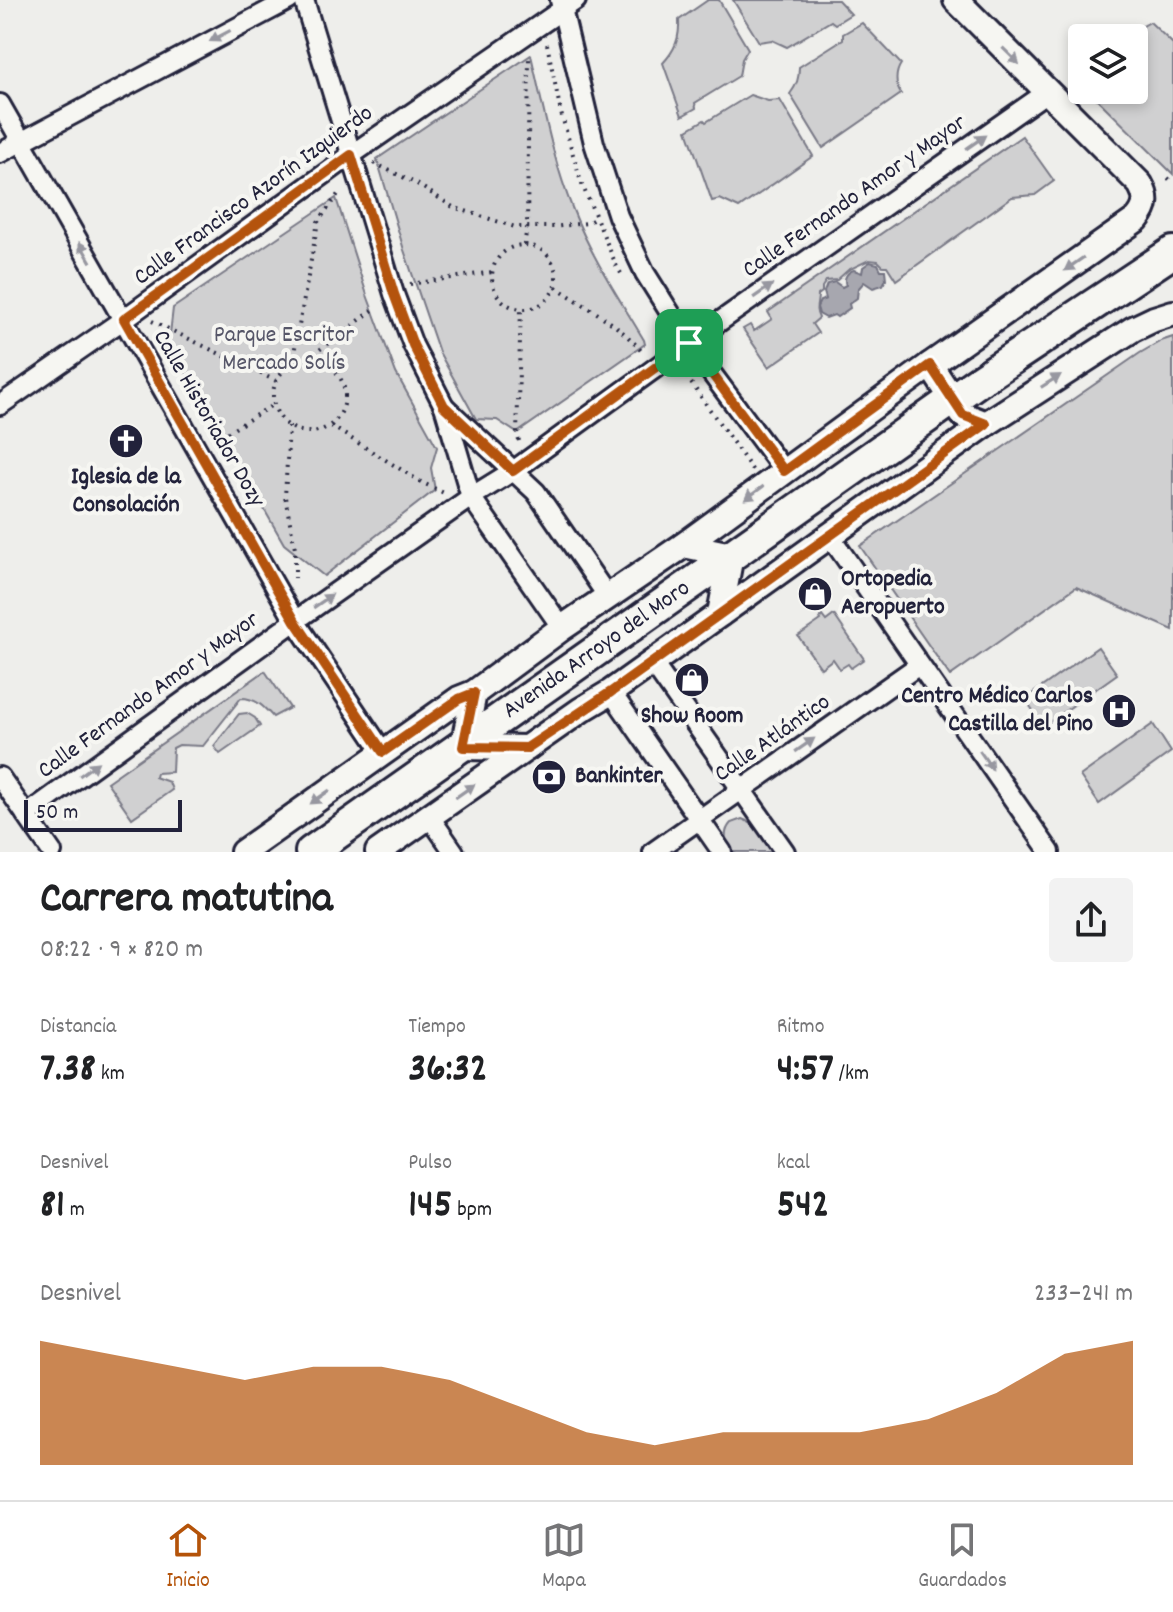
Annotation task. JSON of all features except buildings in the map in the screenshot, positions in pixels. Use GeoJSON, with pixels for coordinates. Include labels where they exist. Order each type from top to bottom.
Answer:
{"type":"FeatureCollection","features":[{"type":"Feature","properties":{"kind":"main road","name":"Avenida Arroyo del Moro"},"geometry":{"type":"LineString","coordinates":[[320,849],[953,399],[1173,252]]}},
{"type":"Feature","properties":{"kind":"street"},"geometry":{"type":"LineString","coordinates":[[0,153],[289,0]]}},
{"type":"Feature","properties":{"kind":"street"},"geometry":{"type":"LineString","coordinates":[[304,0],[399,307],[413,345],[445,408],[471,497],[562,628]]}},
{"type":"Feature","properties":{"kind":"street"},"geometry":{"type":"LineString","coordinates":[[956,0],[1047,92]]}},
{"type":"Feature","properties":{"kind":"street"},"geometry":{"type":"LineString","coordinates":[[566,4],[594,143],[618,216],[645,273],[689,343],[784,471]]}},
{"type":"Feature","properties":{"kind":"street","name":"Calle Francisco Azorín Izquierdo"},"geometry":{"type":"LineString","coordinates":[[0,405],[566,4]]}},
{"type":"Feature","properties":{"kind":"street","name":"Avenida Arroyo del Moro"},"geometry":{"type":"LineString","coordinates":[[243,852],[684,545],[930,365],[1137,219],[1147,202],[1140,184],[1047,92]]}},
{"type":"Feature","properties":{"kind":"street","name":"Calle Fernando Amor y Mayor"},"geometry":{"type":"LineString","coordinates":[[26,815],[295,621],[513,471],[689,343],[1047,92]]}},
{"type":"Feature","properties":{"kind":"street","name":"Calle Historiador Dozy"},"geometry":{"type":"LineString","coordinates":[[0,104],[295,621],[383,752]]}},
{"type":"Feature","properties":{"kind":"street","name":"Avenida Arroyo del Moro"},"geometry":{"type":"LineString","coordinates":[[378,852],[611,692],[986,424],[1133,329],[1173,313]]}},
{"type":"Feature","properties":{"kind":"street"},"geometry":{"type":"LineString","coordinates":[[930,365],[963,415],[986,424]]}},
{"type":"Feature","properties":{"kind":"street"},"geometry":{"type":"LineString","coordinates":[[445,408],[536,492],[608,597]]}},
{"type":"Feature","properties":{"kind":"street"},"geometry":{"type":"LineString","coordinates":[[830,536],[1050,852]]}},
{"type":"Feature","properties":{"kind":"street","name":"Avenida Arroyo del Moro"},"geometry":{"type":"LineString","coordinates":[[684,545],[731,555],[720,614]]}},
{"type":"Feature","properties":{"kind":"street"},"geometry":{"type":"LineString","coordinates":[[652,662],[785,852]]}},
{"type":"Feature","properties":{"kind":"street","name":"Calle Atlántico"},"geometry":{"type":"LineString","coordinates":[[653,852],[919,665]]}},
{"type":"Feature","properties":{"kind":"street"},"geometry":{"type":"LineString","coordinates":[[611,692],[722,852]]}},
{"type":"Feature","properties":{"kind":"street","name":"Avenida Arroyo del Moro"},"geometry":{"type":"LineString","coordinates":[[474,693],[463,747],[527,748]]}},
{"type":"Feature","properties":{"kind":"street"},"geometry":{"type":"LineString","coordinates":[[0,777],[52,852]]}},
{"type":"Feature","properties":{"kind":"street"},"geometry":{"type":"LineString","coordinates":[[429,816],[454,852]]}},
{"type":"Feature","properties":{"kind":"path"},"geometry":{"type":"LineString","coordinates":[[524,245],[527,228],[529,50]]}},
{"type":"Feature","properties":{"kind":"path"},"geometry":{"type":"LineString","coordinates":[[374,163],[417,184],[453,207],[515,227],[580,224],[596,218]]}},
{"type":"Feature","properties":{"kind":"path"},"geometry":{"type":"LineString","coordinates":[[1168,178],[1173,183]]}},
{"type":"Feature","properties":{"kind":"path"},"geometry":{"type":"LineString","coordinates":[[292,364],[318,222],[341,190]]}},
{"type":"Feature","properties":{"kind":"path"},"geometry":{"type":"LineString","coordinates":[[524,245],[539,248],[553,261],[556,287],[543,304],[521,309],[499,297],[494,288],[493,272],[497,260],[511,248],[524,245]]}},
{"type":"Feature","properties":{"kind":"path"},"geometry":{"type":"LineString","coordinates":[[410,284],[493,272]]}},
{"type":"Feature","properties":{"kind":"path"},"geometry":{"type":"LineString","coordinates":[[556,287],[620,329],[642,352]]}},
{"type":"Feature","properties":{"kind":"path"},"geometry":{"type":"LineString","coordinates":[[306,360],[376,308]]}},
{"type":"Feature","properties":{"kind":"path"},"geometry":{"type":"LineString","coordinates":[[519,441],[521,309]]}},
{"type":"Feature","properties":{"kind":"path"},"geometry":{"type":"LineString","coordinates":[[147,318],[276,381]]}},
{"type":"Feature","properties":{"kind":"path"},"geometry":{"type":"LineString","coordinates":[[306,360],[326,364],[336,372],[345,393],[344,405],[331,426],[308,433],[297,431],[278,415],[273,393],[282,371],[306,360]]}},
{"type":"Feature","properties":{"kind":"path"},"geometry":{"type":"LineString","coordinates":[[214,441],[274,404]]}},
{"type":"Feature","properties":{"kind":"path"},"geometry":{"type":"LineString","coordinates":[[289,426],[285,497],[295,548],[295,578]]}},
{"type":"Feature","properties":{"kind":"path"},"geometry":{"type":"LineString","coordinates":[[331,426],[444,493]]}},
{"type":"Feature","properties":{"kind":"green space"},"geometry":{"type":"Polygon","coordinates":[[[708,0],[719,0],[748,49],[742,59],[739,76],[695,103],[696,108],[682,116],[663,63],[676,43],[679,20],[708,0]]]}},
{"type":"Feature","properties":{"kind":"green space"},"geometry":{"type":"Polygon","coordinates":[[[733,0],[838,0],[851,14],[835,24],[831,21],[787,47],[772,40],[759,42],[733,0]]]}},
{"type":"Feature","properties":{"kind":"green space"},"geometry":{"type":"Polygon","coordinates":[[[1150,22],[1173,44],[1173,174],[1102,104],[1148,104],[1146,24],[1150,22]]]}},
{"type":"Feature","properties":{"kind":"green space"},"geometry":{"type":"Polygon","coordinates":[[[862,23],[901,64],[896,79],[901,94],[823,148],[790,94],[797,81],[799,67],[862,23]]]}},
{"type":"Feature","properties":{"kind":"green space"},"geometry":{"type":"Polygon","coordinates":[[[531,55],[554,153],[573,210],[597,260],[645,344],[517,433],[497,420],[476,419],[439,352],[377,159],[531,55]]]}},
{"type":"Feature","properties":{"kind":"green space"},"geometry":{"type":"Polygon","coordinates":[[[750,95],[768,101],[780,100],[813,156],[739,208],[720,199],[712,201],[687,130],[750,95]]]}},
{"type":"Feature","properties":{"kind":"green space"},"geometry":{"type":"Polygon","coordinates":[[[1022,136],[1054,181],[1035,195],[1012,197],[896,280],[887,266],[869,260],[848,270],[837,280],[826,281],[818,295],[816,309],[819,318],[812,324],[818,333],[769,367],[743,329],[750,325],[754,331],[772,319],[768,312],[1022,136]]]}},
{"type":"Feature","properties":{"kind":"green space","name":"Parque Escritor Mercado Solís"},"geometry":{"type":"Polygon","coordinates":[[[336,198],[396,373],[437,447],[431,468],[435,490],[324,576],[284,544],[169,343],[173,308],[336,198]]]}},
{"type":"Feature","properties":{"kind":"green space"},"geometry":{"type":"Polygon","coordinates":[[[1173,337],[1173,630],[1076,587],[950,676],[860,546],[1140,353],[1173,337]]]}},
{"type":"Feature","properties":{"kind":"green space"},"geometry":{"type":"Polygon","coordinates":[[[834,615],[864,659],[851,668],[848,664],[840,669],[833,659],[821,668],[798,636],[821,620],[822,616],[826,621],[834,615]]]}},
{"type":"Feature","properties":{"kind":"green space"},"geometry":{"type":"Polygon","coordinates":[[[1098,647],[1117,674],[1044,726],[1025,699],[1098,647]]]}},
{"type":"Feature","properties":{"kind":"green space"},"geometry":{"type":"Polygon","coordinates":[[[265,671],[290,708],[273,717],[255,701],[241,698],[203,746],[179,745],[173,748],[172,772],[156,773],[155,777],[169,782],[172,790],[132,818],[107,782],[265,671]]]}},
{"type":"Feature","properties":{"kind":"green space"},"geometry":{"type":"Polygon","coordinates":[[[247,713],[260,726],[220,754],[214,746],[239,714],[247,713]]]}},
{"type":"Feature","properties":{"kind":"green space"},"geometry":{"type":"Polygon","coordinates":[[[1153,724],[1171,752],[1099,804],[1080,776],[1153,724]]]}},
{"type":"Feature","properties":{"kind":"green space"},"geometry":{"type":"Polygon","coordinates":[[[742,819],[756,828],[772,852],[732,852],[727,841],[727,830],[731,823],[742,819]]]}},
{"type":"Feature","properties":{"kind":"shaded area"},"geometry":{"type":"Polygon","coordinates":[[[870,262],[885,270],[883,285],[873,288],[864,282],[858,289],[857,298],[849,304],[850,308],[837,317],[826,318],[819,314],[817,307],[820,301],[826,299],[824,292],[827,284],[835,282],[842,287],[846,285],[848,274],[854,270],[862,273],[863,267],[870,262]]]}},
{"type":"Feature","properties":{"kind":"place","name":"Iglesia de la Consolación"},"geometry":{"type":"Point","coordinates":[126,441]}},
{"type":"Feature","properties":{"kind":"place","name":"Ortopedia Aeropuerto"},"geometry":{"type":"Point","coordinates":[815,594]}},
{"type":"Feature","properties":{"kind":"place","name":"Show Room"},"geometry":{"type":"Point","coordinates":[692,680]}},
{"type":"Feature","properties":{"kind":"place","name":"Centro Médico Carlos Castilla del Pino"},"geometry":{"type":"Point","coordinates":[1119,711]}},
{"type":"Feature","properties":{"kind":"place","name":"Bankinter"},"geometry":{"type":"Point","coordinates":[549,777]}},
{"type":"Feature","properties":{"kind":"route"},"geometry":{"type":"LineString","coordinates":[[351,155],[394,294],[413,345],[444,406],[513,471],[689,343],[784,471],[930,365],[963,415],[986,424],[611,692],[527,748],[463,747],[474,693],[459,699],[383,752],[295,621],[124,319],[351,155]]}}]}
